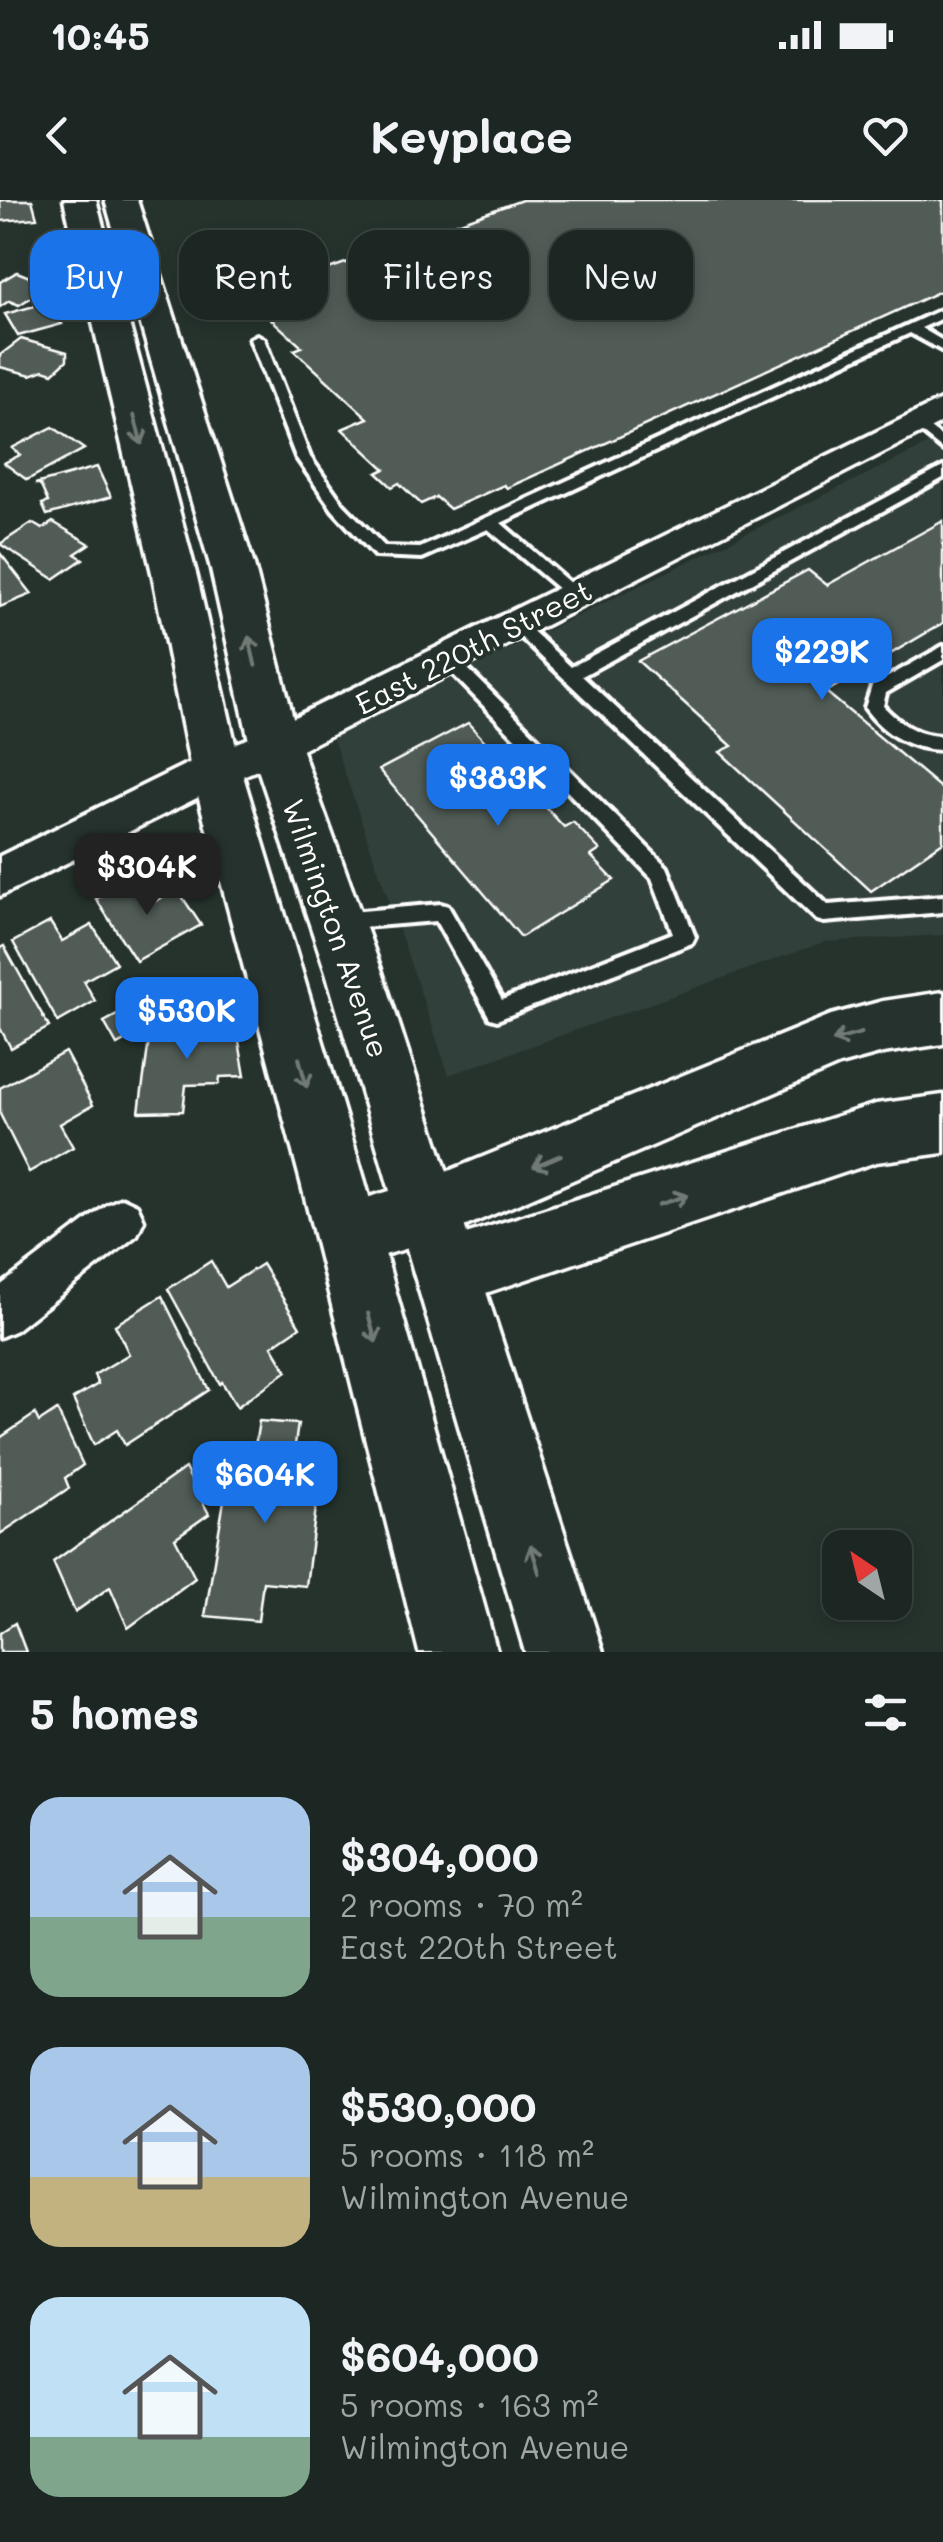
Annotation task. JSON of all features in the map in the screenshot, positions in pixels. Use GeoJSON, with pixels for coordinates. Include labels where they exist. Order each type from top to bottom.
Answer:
{"type":"FeatureCollection","features":[{"type":"Feature","properties":{"kind":"main road"},"geometry":{"type":"LineString","coordinates":[[80,200],[170,558],[216,769],[347,1234],[458,1652]]}},
{"type":"Feature","properties":{"kind":"main road","name":"Wilmington Avenue"},"geometry":{"type":"LineString","coordinates":[[121,200],[232,566],[275,746],[337,921],[564,1652]]}},
{"type":"Feature","properties":{"kind":"main road"},"geometry":{"type":"LineString","coordinates":[[438,1241],[832,1041],[882,1027],[943,1018]]}},
{"type":"Feature","properties":{"kind":"main road"},"geometry":{"type":"LineString","coordinates":[[347,1234],[438,1241],[876,1133],[943,1124]]}},
{"type":"Feature","properties":{"kind":"street","name":"East 220th Street"},"geometry":{"type":"LineString","coordinates":[[0,877],[216,769],[275,746],[574,595],[934,426]]}},
{"type":"Feature","properties":{"kind":"street"},"geometry":{"type":"LineString","coordinates":[[0,1314],[122,1220]]}},
{"type":"Feature","properties":{"kind":"lane"},"geometry":{"type":"LineString","coordinates":[[257,339],[303,457],[338,507],[381,552],[422,553],[943,314]]}},
{"type":"Feature","properties":{"kind":"lane"},"geometry":{"type":"LineString","coordinates":[[911,328],[943,347]]}},
{"type":"Feature","properties":{"kind":"lane"},"geometry":{"type":"LineString","coordinates":[[570,675],[943,472]]}},
{"type":"Feature","properties":{"kind":"lane"},"geometry":{"type":"LineString","coordinates":[[490,522],[574,595]]}},
{"type":"Feature","properties":{"kind":"lane"},"geometry":{"type":"LineString","coordinates":[[515,624],[824,914],[943,904]]}},
{"type":"Feature","properties":{"kind":"lane"},"geometry":{"type":"LineString","coordinates":[[943,652],[878,690],[874,708],[894,730],[912,738],[943,742]]}},
{"type":"Feature","properties":{"kind":"lane"},"geometry":{"type":"LineString","coordinates":[[337,921],[441,912],[497,1010],[686,936],[660,873],[448,658]]}},
{"type":"Feature","properties":{"kind":"shaded area"},"geometry":{"type":"Polygon","coordinates":[[[943,437],[943,935],[824,942],[449,1075],[332,736],[943,437]]]}},
{"type":"Feature","properties":{"kind":"building"},"geometry":{"type":"Polygon","coordinates":[[[0,200],[32,200],[37,218],[1,221],[0,200]]]}},
{"type":"Feature","properties":{"kind":"building"},"geometry":{"type":"Polygon","coordinates":[[[522,200],[943,200],[943,290],[507,488],[504,485],[450,509],[436,497],[421,504],[399,483],[392,487],[377,473],[385,469],[342,429],[368,418],[294,350],[302,347],[272,320],[328,320],[328,269],[348,262],[348,320],[529,320],[529,230],[438,230],[522,200]]]}},
{"type":"Feature","properties":{"kind":"building"},"geometry":{"type":"Polygon","coordinates":[[[17,272],[30,277],[30,298],[19,305],[9,301],[0,307],[0,282],[17,272]]]}},
{"type":"Feature","properties":{"kind":"building"},"geometry":{"type":"Polygon","coordinates":[[[30,307],[30,320],[60,320],[62,324],[18,336],[5,314],[30,307]]]}},
{"type":"Feature","properties":{"kind":"building"},"geometry":{"type":"Polygon","coordinates":[[[21,339],[67,352],[67,360],[53,373],[44,370],[31,375],[0,367],[0,355],[21,339]]]}},
{"type":"Feature","properties":{"kind":"building"},"geometry":{"type":"Polygon","coordinates":[[[53,427],[84,449],[27,480],[4,463],[20,455],[12,448],[53,427]]]}},
{"type":"Feature","properties":{"kind":"building"},"geometry":{"type":"Polygon","coordinates":[[[97,467],[111,497],[47,515],[42,504],[48,502],[40,484],[35,484],[97,467]]]}},
{"type":"Feature","properties":{"kind":"building"},"geometry":{"type":"Polygon","coordinates":[[[943,521],[943,623],[826,692],[943,790],[943,842],[871,891],[720,752],[732,746],[638,661],[808,570],[827,585],[943,521]]]}},
{"type":"Feature","properties":{"kind":"building"},"geometry":{"type":"Polygon","coordinates":[[[53,522],[90,544],[75,554],[83,559],[54,579],[0,544],[32,523],[42,529],[53,522]]]}},
{"type":"Feature","properties":{"kind":"building"},"geometry":{"type":"Polygon","coordinates":[[[0,553],[32,594],[0,607],[0,553]]]}},
{"type":"Feature","properties":{"kind":"building"},"geometry":{"type":"Polygon","coordinates":[[[468,723],[564,827],[573,822],[600,850],[591,856],[614,880],[521,937],[379,770],[468,723]]]}},
{"type":"Feature","properties":{"kind":"building"},"geometry":{"type":"Polygon","coordinates":[[[132,879],[148,905],[177,889],[201,925],[136,961],[96,899],[132,879]]]}},
{"type":"Feature","properties":{"kind":"building"},"geometry":{"type":"Polygon","coordinates":[[[50,922],[62,941],[92,925],[116,963],[84,981],[95,1001],[58,1022],[13,942],[50,922]]]}},
{"type":"Feature","properties":{"kind":"building"},"geometry":{"type":"Polygon","coordinates":[[[4,946],[49,1027],[11,1048],[0,1028],[0,948],[4,946]]]}},
{"type":"Feature","properties":{"kind":"building"},"geometry":{"type":"Polygon","coordinates":[[[134,1006],[145,1024],[142,1031],[117,1045],[104,1022],[134,1006]]]}},
{"type":"Feature","properties":{"kind":"building"},"geometry":{"type":"Polygon","coordinates":[[[236,1024],[245,1076],[220,1077],[219,1084],[186,1085],[183,1111],[139,1112],[151,1026],[236,1024]]]}},
{"type":"Feature","properties":{"kind":"building"},"geometry":{"type":"Polygon","coordinates":[[[65,1052],[93,1105],[60,1124],[73,1147],[29,1172],[0,1114],[0,1088],[65,1052]]]}},
{"type":"Feature","properties":{"kind":"building"},"geometry":{"type":"Polygon","coordinates":[[[211,1261],[226,1287],[262,1264],[300,1327],[272,1346],[287,1371],[237,1407],[220,1384],[168,1289],[211,1261]]]}},
{"type":"Feature","properties":{"kind":"building"},"geometry":{"type":"Polygon","coordinates":[[[162,1296],[209,1390],[125,1445],[117,1430],[94,1445],[73,1399],[98,1384],[94,1375],[129,1354],[115,1325],[162,1296]]]}},
{"type":"Feature","properties":{"kind":"building"},"geometry":{"type":"Polygon","coordinates":[[[57,1410],[83,1465],[65,1478],[69,1488],[0,1534],[0,1438],[35,1414],[39,1422],[57,1410]]]}},
{"type":"Feature","properties":{"kind":"building"},"geometry":{"type":"Polygon","coordinates":[[[259,1421],[298,1424],[293,1458],[322,1460],[306,1586],[263,1582],[258,1621],[205,1616],[227,1482],[249,1483],[259,1421]]]}},
{"type":"Feature","properties":{"kind":"building"},"geometry":{"type":"Polygon","coordinates":[[[185,1468],[209,1514],[175,1538],[195,1578],[128,1628],[110,1587],[75,1612],[53,1562],[185,1468]]]}},
{"type":"Feature","properties":{"kind":"building"},"geometry":{"type":"Polygon","coordinates":[[[15,1623],[26,1652],[0,1652],[0,1633],[15,1623]]]}}]}
